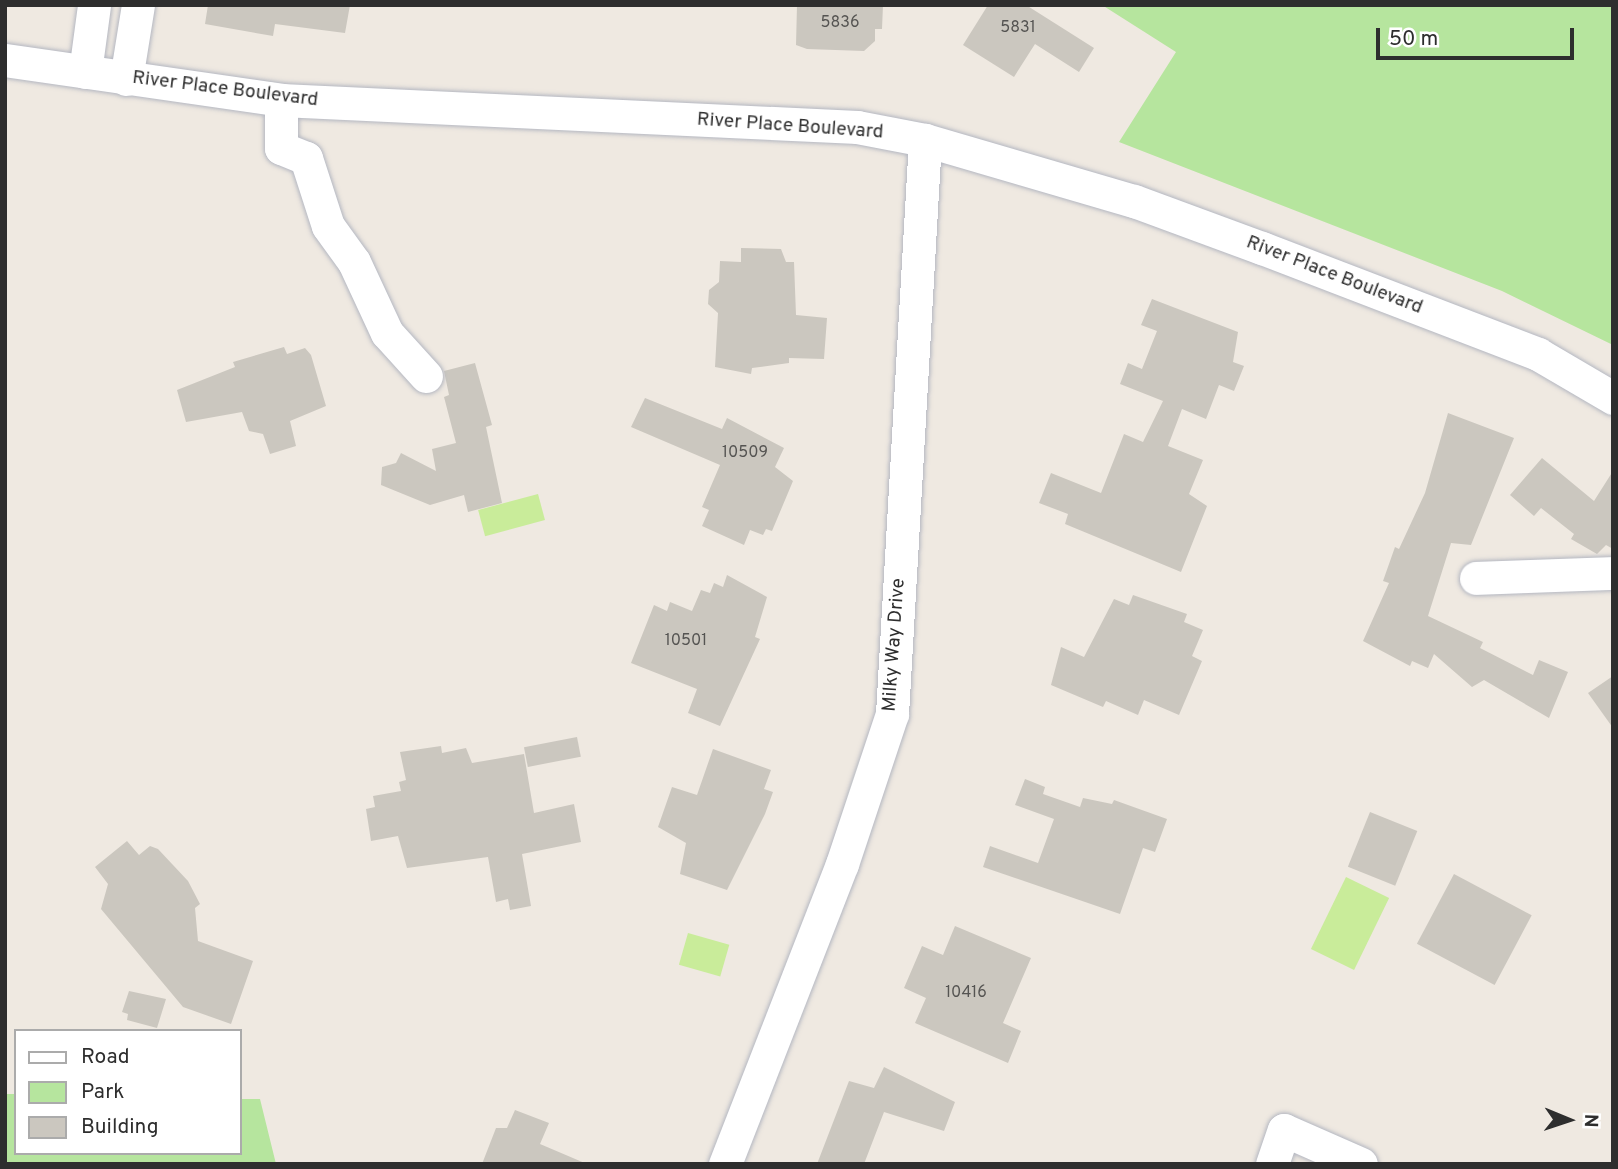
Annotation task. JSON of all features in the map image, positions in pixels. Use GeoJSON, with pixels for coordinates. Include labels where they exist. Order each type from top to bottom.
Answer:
{"type":"FeatureCollection","features":[{"type":"Feature","properties":{"kind":"street"},"geometry":{"type":"LineString","coordinates":[[85,72],[94,5]]}},
{"type":"Feature","properties":{"kind":"street"},"geometry":{"type":"LineString","coordinates":[[126,79],[138,5]]}},
{"type":"Feature","properties":{"kind":"street","name":"River Place Boulevard"},"geometry":{"type":"LineString","coordinates":[[5,60],[281,100],[857,127],[925,140],[1133,201],[1262,248],[1538,354],[1613,398]]}},
{"type":"Feature","properties":{"kind":"street"},"geometry":{"type":"LineString","coordinates":[[281,100],[281,148],[306,159],[328,226],[354,262],[387,333],[426,376]]}},
{"type":"Feature","properties":{"kind":"street","name":"Milky Way Drive"},"geometry":{"type":"LineString","coordinates":[[725,1164],[842,864],[892,714],[925,140]]}},
{"type":"Feature","properties":{"kind":"street"},"geometry":{"type":"LineString","coordinates":[[1476,578],[1613,573]]}},
{"type":"Feature","properties":{"kind":"street"},"geometry":{"type":"LineString","coordinates":[[1272,1164],[1284,1130],[1361,1164]]}},
{"type":"Feature","properties":{"kind":"green space"},"geometry":{"type":"Polygon","coordinates":[[[1102,5],[1613,5],[1613,345],[1502,291],[1119,142],[1176,52],[1102,5]]]}},
{"type":"Feature","properties":{"kind":"green space"},"geometry":{"type":"Polygon","coordinates":[[[538,494],[545,520],[485,536],[478,510],[538,494]]]}},
{"type":"Feature","properties":{"kind":"green space"},"geometry":{"type":"Polygon","coordinates":[[[1346,877],[1389,898],[1354,970],[1311,949],[1346,877]]]}},
{"type":"Feature","properties":{"kind":"green space"},"geometry":{"type":"Polygon","coordinates":[[[688,933],[729,945],[720,977],[679,965],[688,933]]]}},
{"type":"Feature","properties":{"kind":"green space"},"geometry":{"type":"Polygon","coordinates":[[[5,1094],[14,1094],[14,1155],[242,1155],[242,1099],[260,1099],[276,1164],[5,1164],[5,1094]]]}},
{"type":"Feature","properties":{"kind":"building"},"geometry":{"type":"Polygon","coordinates":[[[208,5],[350,5],[345,33],[275,24],[273,36],[205,24],[208,5]]]}},
{"type":"Feature","properties":{"kind":"building"},"geometry":{"type":"Polygon","coordinates":[[[797,5],[883,5],[882,29],[875,29],[875,41],[864,51],[807,49],[796,45],[797,5]]]}},
{"type":"Feature","properties":{"kind":"building"},"geometry":{"type":"Polygon","coordinates":[[[988,5],[1026,5],[1094,48],[1079,72],[1035,44],[1014,77],[963,45],[988,5]]]}},
{"type":"Feature","properties":{"kind":"building"},"geometry":{"type":"Polygon","coordinates":[[[741,248],[781,249],[786,262],[794,262],[796,315],[827,318],[824,359],[789,358],[789,363],[752,368],[751,374],[715,367],[718,313],[708,304],[709,290],[719,282],[720,261],[741,262],[741,248]]]}},
{"type":"Feature","properties":{"kind":"building"},"geometry":{"type":"Polygon","coordinates":[[[1152,299],[1238,332],[1233,362],[1244,366],[1234,391],[1219,385],[1206,419],[1182,409],[1168,446],[1203,460],[1189,494],[1207,506],[1181,572],[1065,524],[1068,514],[1039,503],[1051,473],[1101,493],[1124,434],[1143,442],[1163,401],[1120,384],[1128,363],[1142,369],[1157,331],[1141,325],[1152,299]]]}},
{"type":"Feature","properties":{"kind":"building"},"geometry":{"type":"Polygon","coordinates":[[[284,347],[287,354],[305,348],[311,355],[326,406],[290,421],[296,446],[270,454],[263,434],[249,431],[242,412],[186,422],[177,390],[235,367],[233,362],[284,347]]]}},
{"type":"Feature","properties":{"kind":"building"},"geometry":{"type":"Polygon","coordinates":[[[475,363],[492,425],[486,427],[502,503],[468,512],[464,495],[430,505],[381,485],[382,467],[396,463],[401,453],[436,471],[432,449],[456,443],[444,397],[449,395],[444,371],[475,363]]]}},
{"type":"Feature","properties":{"kind":"building"},"geometry":{"type":"Polygon","coordinates":[[[645,398],[722,429],[727,418],[784,448],[775,467],[793,481],[772,531],[766,529],[763,535],[750,530],[744,545],[702,526],[709,510],[702,507],[720,465],[631,427],[645,398]]]}},
{"type":"Feature","properties":{"kind":"building"},"geometry":{"type":"Polygon","coordinates":[[[1448,413],[1514,438],[1471,545],[1451,543],[1428,616],[1483,642],[1480,648],[1533,675],[1539,660],[1568,672],[1549,718],[1484,680],[1472,687],[1434,654],[1428,668],[1412,661],[1410,666],[1363,641],[1389,583],[1383,581],[1395,547],[1399,549],[1425,493],[1448,413]]]}},
{"type":"Feature","properties":{"kind":"building"},"geometry":{"type":"Polygon","coordinates":[[[1542,458],[1594,501],[1613,471],[1613,549],[1606,545],[1597,554],[1571,539],[1574,534],[1541,508],[1534,516],[1510,495],[1542,458]]]}},
{"type":"Feature","properties":{"kind":"building"},"geometry":{"type":"Polygon","coordinates":[[[727,575],[767,597],[755,637],[760,639],[720,726],[688,713],[697,689],[631,663],[654,605],[667,611],[670,602],[692,611],[701,590],[710,593],[714,583],[723,587],[727,575]]]}},
{"type":"Feature","properties":{"kind":"building"},"geometry":{"type":"Polygon","coordinates":[[[1133,595],[1187,614],[1184,622],[1203,630],[1192,656],[1202,661],[1179,715],[1144,700],[1138,715],[1106,701],[1103,707],[1051,685],[1061,647],[1084,657],[1114,599],[1129,605],[1133,595]]]}},
{"type":"Feature","properties":{"kind":"building"},"geometry":{"type":"Polygon","coordinates":[[[1613,676],[1613,728],[1588,693],[1613,676]]]}},
{"type":"Feature","properties":{"kind":"building"},"geometry":{"type":"Polygon","coordinates":[[[577,737],[581,757],[528,767],[524,747],[577,737]]]}},
{"type":"Feature","properties":{"kind":"building"},"geometry":{"type":"Polygon","coordinates":[[[441,746],[442,753],[466,748],[472,763],[524,754],[534,813],[574,804],[581,842],[522,854],[531,906],[510,910],[508,899],[496,902],[488,857],[407,868],[398,836],[371,841],[366,809],[375,807],[373,796],[401,791],[399,782],[406,780],[400,752],[441,746]]]}},
{"type":"Feature","properties":{"kind":"building"},"geometry":{"type":"Polygon","coordinates":[[[713,749],[771,770],[764,789],[773,792],[765,814],[727,890],[680,874],[686,843],[658,827],[672,787],[697,795],[713,749]]]}},
{"type":"Feature","properties":{"kind":"building"},"geometry":{"type":"Polygon","coordinates":[[[1025,779],[1045,787],[1043,794],[1080,807],[1083,798],[1112,804],[1114,800],[1167,819],[1155,852],[1143,848],[1120,914],[983,867],[990,846],[1038,863],[1054,819],[1015,805],[1025,779]]]}},
{"type":"Feature","properties":{"kind":"building"},"geometry":{"type":"Polygon","coordinates":[[[1370,812],[1417,831],[1395,886],[1348,867],[1370,812]]]}},
{"type":"Feature","properties":{"kind":"building"},"geometry":{"type":"Polygon","coordinates":[[[127,841],[139,855],[150,846],[158,849],[188,881],[200,904],[195,908],[198,941],[253,961],[231,1024],[183,1007],[101,909],[108,884],[95,867],[127,841]]]}},
{"type":"Feature","properties":{"kind":"building"},"geometry":{"type":"Polygon","coordinates":[[[1454,874],[1532,915],[1495,985],[1417,944],[1454,874]]]}},
{"type":"Feature","properties":{"kind":"building"},"geometry":{"type":"Polygon","coordinates":[[[955,926],[1031,958],[1003,1023],[1021,1031],[1008,1063],[915,1023],[926,998],[904,988],[922,946],[943,955],[955,926]]]}},
{"type":"Feature","properties":{"kind":"building"},"geometry":{"type":"Polygon","coordinates":[[[129,991],[166,999],[157,1028],[127,1020],[128,1014],[122,1012],[129,991]]]}},
{"type":"Feature","properties":{"kind":"building"},"geometry":{"type":"Polygon","coordinates":[[[884,1067],[955,1102],[944,1131],[884,1112],[864,1164],[817,1164],[849,1081],[874,1088],[884,1067]]]}},
{"type":"Feature","properties":{"kind":"building"},"geometry":{"type":"Polygon","coordinates":[[[515,1110],[549,1123],[540,1144],[587,1164],[482,1164],[496,1128],[507,1128],[515,1110]]]}}]}
